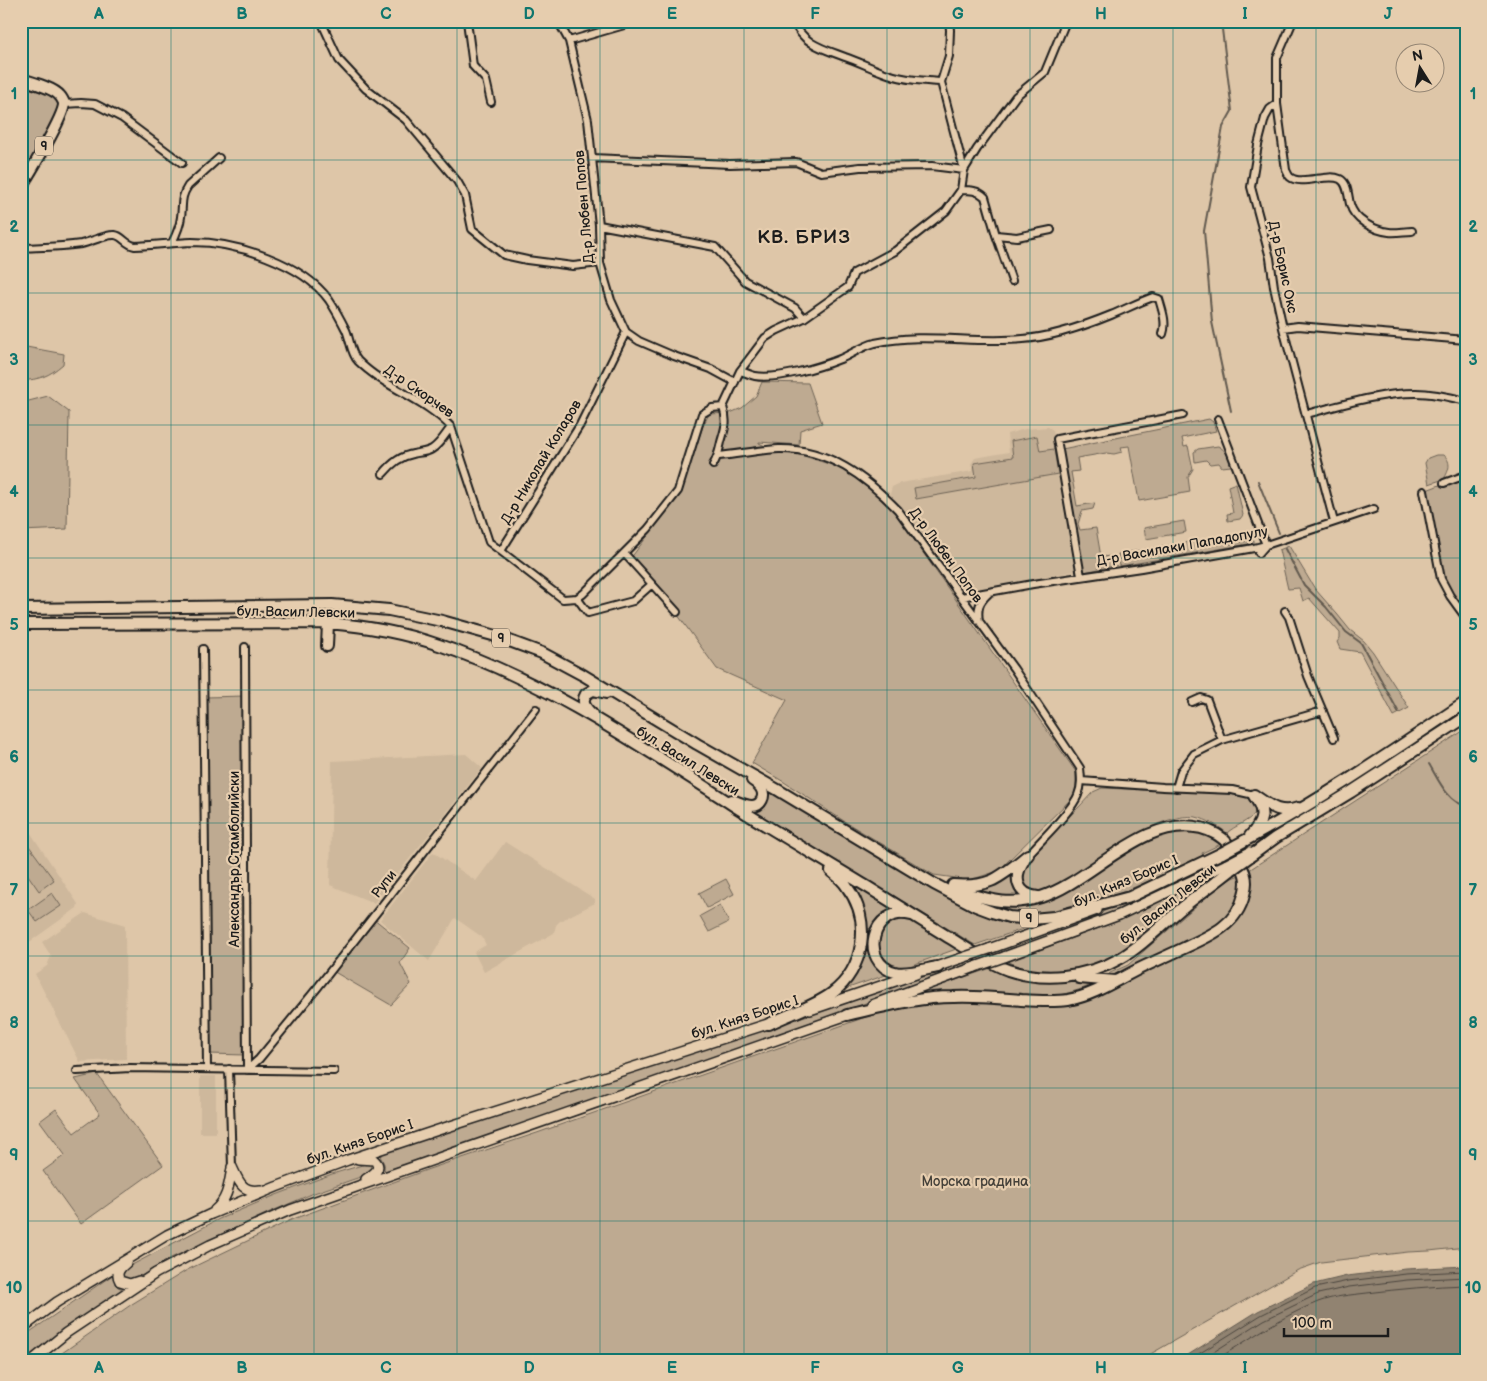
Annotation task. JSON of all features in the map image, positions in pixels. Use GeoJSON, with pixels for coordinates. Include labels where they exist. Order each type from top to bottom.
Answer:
{"type":"FeatureCollection","features":[{"type":"Feature","properties":{"kind":"main road"},"geometry":{"type":"LineString","coordinates":[[21,27],[24,21]]}},
{"type":"Feature","properties":{"kind":"main road"},"geometry":{"type":"LineString","coordinates":[[21,79],[56,92],[62,98],[64,104]]}},
{"type":"Feature","properties":{"kind":"main road","name":"9"},"geometry":{"type":"LineString","coordinates":[[21,186],[61,116],[64,104]]}},
{"type":"Feature","properties":{"kind":"main road","name":"бул. Васил Левски"},"geometry":{"type":"LineString","coordinates":[[21,609],[332,601],[442,621],[496,636],[542,653],[583,675],[920,876],[969,903],[1008,917],[1046,918],[1061,916],[1130,896]]}},
{"type":"Feature","properties":{"kind":"main road"},"geometry":{"type":"LineString","coordinates":[[138,624],[143,622],[147,616],[145,610],[140,607]]}},
{"type":"Feature","properties":{"kind":"main road"},"geometry":{"type":"LineString","coordinates":[[327,646],[328,623]]}},
{"type":"Feature","properties":{"kind":"main road","name":"бул. Васил Левски"},"geometry":{"type":"LineString","coordinates":[[21,624],[328,623],[358,626],[438,644],[515,675],[606,726],[964,947],[1001,967],[1041,977],[1090,971],[1122,959],[1229,867],[1351,792],[1466,717]]}},
{"type":"Feature","properties":{"kind":"main road"},"geometry":{"type":"LineString","coordinates":[[606,726],[585,708],[583,698],[593,690],[616,696]]}},
{"type":"Feature","properties":{"kind":"main road","name":"бул. Княз Борис I"},"geometry":{"type":"LineString","coordinates":[[21,1329],[57,1302],[167,1235],[276,1187],[348,1160],[769,1024],[938,967],[1130,896],[1222,854],[1290,817],[1466,702]]}},
{"type":"Feature","properties":{"kind":"main road"},"geometry":{"type":"LineString","coordinates":[[714,794],[750,806],[761,802],[763,794],[761,787],[733,764]]}},
{"type":"Feature","properties":{"kind":"main road"},"geometry":{"type":"LineString","coordinates":[[1254,795],[1276,809],[1284,811],[1290,811],[1323,797]]}},
{"type":"Feature","properties":{"kind":"main road"},"geometry":{"type":"LineString","coordinates":[[1244,842],[1257,828],[1262,819],[1260,806],[1254,795]]}},
{"type":"Feature","properties":{"kind":"main road"},"geometry":{"type":"LineString","coordinates":[[847,1014],[925,998],[952,997],[1057,1001],[1088,994],[1221,929],[1233,918],[1242,904],[1246,882],[1245,874],[1229,846],[1220,836],[1207,829],[1189,826],[1168,828],[1128,845],[1064,886],[1042,897],[1016,902],[999,902],[934,884]]}},
{"type":"Feature","properties":{"kind":"main road"},"geometry":{"type":"LineString","coordinates":[[769,1024],[818,1002],[833,992],[850,974],[860,952],[862,937],[861,921],[851,892],[842,880],[811,854]]}},
{"type":"Feature","properties":{"kind":"main road"},"geometry":{"type":"LineString","coordinates":[[920,876],[954,885],[981,885],[995,880],[1028,855]]}},
{"type":"Feature","properties":{"kind":"main road"},"geometry":{"type":"LineString","coordinates":[[1028,855],[1018,870],[1018,883],[1026,894],[1042,897]]}},
{"type":"Feature","properties":{"kind":"main road","name":"бул. Княз Борис I"},"geometry":{"type":"LineString","coordinates":[[33,1360],[66,1333],[156,1273],[210,1245],[290,1210],[767,1044],[1119,915],[1229,867]]}},
{"type":"Feature","properties":{"kind":"main road"},"geometry":{"type":"LineString","coordinates":[[914,916],[905,913],[896,914],[881,923],[875,933],[874,941],[877,956],[882,964],[895,972],[938,967]]}},
{"type":"Feature","properties":{"kind":"main road"},"geometry":{"type":"LineString","coordinates":[[1060,976],[1116,981]]}},
{"type":"Feature","properties":{"kind":"main road"},"geometry":{"type":"LineString","coordinates":[[348,1160],[370,1159],[378,1164],[374,1174],[356,1186]]}},
{"type":"Feature","properties":{"kind":"main road"},"geometry":{"type":"LineString","coordinates":[[232,1167],[241,1185],[248,1190],[258,1191],[276,1187]]}},
{"type":"Feature","properties":{"kind":"main road"},"geometry":{"type":"LineString","coordinates":[[211,1214],[226,1198],[232,1167]]}},
{"type":"Feature","properties":{"kind":"main road"},"geometry":{"type":"LineString","coordinates":[[144,1249],[121,1267],[118,1279],[122,1283],[130,1284],[156,1273]]}},
{"type":"Feature","properties":{"kind":"street"},"geometry":{"type":"LineString","coordinates":[[320,21],[339,60],[366,89],[406,120],[456,182],[465,195],[472,229],[504,255],[573,266],[600,263]]}},
{"type":"Feature","properties":{"kind":"street"},"geometry":{"type":"LineString","coordinates":[[467,21],[473,66],[486,80],[491,102]]}},
{"type":"Feature","properties":{"kind":"street","name":"Д-р Любен Попов"},"geometry":{"type":"LineString","coordinates":[[558,21],[568,41],[588,120],[599,225],[600,263],[611,300],[626,332]]}},
{"type":"Feature","properties":{"kind":"street"},"geometry":{"type":"LineString","coordinates":[[568,41],[638,21]]}},
{"type":"Feature","properties":{"kind":"street"},"geometry":{"type":"LineString","coordinates":[[794,21],[796,27],[806,40],[823,50],[890,75],[915,80],[941,82]]}},
{"type":"Feature","properties":{"kind":"street"},"geometry":{"type":"LineString","coordinates":[[949,21],[949,56],[941,82],[964,170]]}},
{"type":"Feature","properties":{"kind":"street"},"geometry":{"type":"LineString","coordinates":[[713,464],[718,456],[726,428],[726,415],[723,407],[740,371],[753,353],[770,334],[804,318],[848,287],[854,273],[895,251],[946,211],[961,190],[964,170],[976,149],[1016,96],[1046,72],[1066,21]]}},
{"type":"Feature","properties":{"kind":"street"},"geometry":{"type":"LineString","coordinates":[[1293,21],[1277,58],[1277,104],[1286,170],[1290,177],[1298,180],[1328,178],[1341,180],[1346,184],[1350,207],[1362,222],[1379,230],[1390,232],[1412,231]]}},
{"type":"Feature","properties":{"kind":"street"},"geometry":{"type":"LineString","coordinates":[[64,104],[95,104],[122,118],[182,163]]}},
{"type":"Feature","properties":{"kind":"street","name":"Д-р Борис Окс"},"geometry":{"type":"LineString","coordinates":[[1277,104],[1270,109],[1265,118],[1251,187],[1270,258],[1283,328],[1334,522]]}},
{"type":"Feature","properties":{"kind":"street"},"geometry":{"type":"LineString","coordinates":[[172,244],[182,215],[181,202],[184,192],[188,186],[219,158]]}},
{"type":"Feature","properties":{"kind":"street"},"geometry":{"type":"LineString","coordinates":[[592,158],[730,164],[796,162],[822,172],[860,167],[932,166],[964,170]]}},
{"type":"Feature","properties":{"kind":"street"},"geometry":{"type":"LineString","coordinates":[[961,190],[975,190],[981,192],[985,197],[1012,281]]}},
{"type":"Feature","properties":{"kind":"street"},"geometry":{"type":"LineString","coordinates":[[599,225],[715,248],[745,281],[795,308],[804,318]]}},
{"type":"Feature","properties":{"kind":"street"},"geometry":{"type":"LineString","coordinates":[[996,235],[1017,237],[1051,230]]}},
{"type":"Feature","properties":{"kind":"street","name":"Д-р Скорчев"},"geometry":{"type":"LineString","coordinates":[[21,248],[83,244],[111,235],[120,236],[128,245],[135,246],[194,242],[232,247],[263,254],[295,271],[314,285],[328,299],[346,330],[356,360],[387,384],[428,408],[451,428],[489,542],[564,599],[577,598],[588,612],[633,601],[652,584]]}},
{"type":"Feature","properties":{"kind":"street"},"geometry":{"type":"LineString","coordinates":[[740,371],[756,376],[809,369],[841,359],[873,344],[898,339],[1004,341],[1035,338],[1104,318],[1153,297],[1159,299],[1165,328],[1163,334]]}},
{"type":"Feature","properties":{"kind":"street"},"geometry":{"type":"LineString","coordinates":[[1283,328],[1298,326],[1466,340]]}},
{"type":"Feature","properties":{"kind":"street"},"geometry":{"type":"LineString","coordinates":[[626,332],[639,341],[711,369],[735,382]]}},
{"type":"Feature","properties":{"kind":"street","name":"Д-р Николай Коларов"},"geometry":{"type":"LineString","coordinates":[[501,551],[580,425],[626,332]]}},
{"type":"Feature","properties":{"kind":"street"},"geometry":{"type":"LineString","coordinates":[[1306,414],[1381,396],[1417,393],[1466,401]]}},
{"type":"Feature","properties":{"kind":"street"},"geometry":{"type":"LineString","coordinates":[[577,598],[648,529],[678,491],[702,414],[712,408],[723,407]]}},
{"type":"Feature","properties":{"kind":"street"},"geometry":{"type":"LineString","coordinates":[[1081,576],[1057,439],[1183,415]]}},
{"type":"Feature","properties":{"kind":"street"},"geometry":{"type":"LineString","coordinates":[[1218,419],[1266,545],[1258,553]]}},
{"type":"Feature","properties":{"kind":"street"},"geometry":{"type":"LineString","coordinates":[[383,474],[402,457],[427,452],[433,448],[451,428]]}},
{"type":"Feature","properties":{"kind":"street","name":"Д-р Любен Попов"},"geometry":{"type":"LineString","coordinates":[[718,456],[763,450],[797,450],[820,456],[848,467],[868,481],[898,510],[979,622],[1080,768],[1081,781]]}},
{"type":"Feature","properties":{"kind":"street"},"geometry":{"type":"LineString","coordinates":[[1444,483],[1466,475]]}},
{"type":"Feature","properties":{"kind":"street"},"geometry":{"type":"LineString","coordinates":[[1424,491],[1441,579],[1450,596],[1466,618]]}},
{"type":"Feature","properties":{"kind":"street","name":"Д-р Василаки Пападопулу"},"geometry":{"type":"LineString","coordinates":[[961,597],[1081,576],[1141,568],[1266,545],[1374,509]]}},
{"type":"Feature","properties":{"kind":"street"},"geometry":{"type":"LineString","coordinates":[[624,552],[677,612]]}},
{"type":"Feature","properties":{"kind":"street"},"geometry":{"type":"LineString","coordinates":[[979,622],[977,611],[983,598],[990,592]]}},
{"type":"Feature","properties":{"kind":"street"},"geometry":{"type":"LineString","coordinates":[[1284,611],[1289,618],[1308,676],[1334,738]]}},
{"type":"Feature","properties":{"kind":"street","name":"Александър Стамболийски"},"geometry":{"type":"LineString","coordinates":[[245,647],[247,1070]]}},
{"type":"Feature","properties":{"kind":"street","name":"Александър Стамболийски"},"geometry":{"type":"LineString","coordinates":[[203,649],[207,1069]]}},
{"type":"Feature","properties":{"kind":"street"},"geometry":{"type":"LineString","coordinates":[[1192,702],[1202,698],[1207,700],[1222,740]]}},
{"type":"Feature","properties":{"kind":"street","name":"Рупи"},"geometry":{"type":"LineString","coordinates":[[247,1070],[259,1059],[318,987],[536,710]]}},
{"type":"Feature","properties":{"kind":"street"},"geometry":{"type":"LineString","coordinates":[[1176,788],[1181,771],[1194,754],[1222,740],[1323,711]]}},
{"type":"Feature","properties":{"kind":"street"},"geometry":{"type":"LineString","coordinates":[[1028,855],[1078,797],[1081,781],[1232,790],[1254,795]]}},
{"type":"Feature","properties":{"kind":"street"},"geometry":{"type":"LineString","coordinates":[[77,1071],[130,1068],[334,1071]]}},
{"type":"Feature","properties":{"kind":"street"},"geometry":{"type":"LineString","coordinates":[[229,1070],[232,1167]]}},
{"type":"Feature","properties":{"kind":"shaded area"},"geometry":{"type":"Polygon","coordinates":[[[1048,427],[1053,430],[1076,571],[962,592],[890,494],[892,487],[900,483],[973,471],[971,464],[975,458],[1009,452],[1007,434],[1025,429],[1048,427]]]}},
{"type":"Feature","properties":{"kind":"shaded area"},"geometry":{"type":"Polygon","coordinates":[[[466,754],[482,768],[374,903],[330,885],[332,761],[466,754]]]}},
{"type":"Feature","properties":{"kind":"shaded area"},"geometry":{"type":"Polygon","coordinates":[[[30,832],[78,904],[77,908],[21,948],[21,837],[30,832]]]}},
{"type":"Feature","properties":{"kind":"shaded area"},"geometry":{"type":"Polygon","coordinates":[[[505,842],[595,899],[595,903],[560,921],[556,925],[554,933],[484,972],[474,952],[486,945],[482,937],[455,918],[429,961],[380,920],[433,852],[476,881],[505,842]]]}},
{"type":"Feature","properties":{"kind":"shaded area"},"geometry":{"type":"Polygon","coordinates":[[[85,913],[125,925],[126,1059],[80,1062],[35,974],[47,966],[51,956],[42,942],[85,913]]]}},
{"type":"Feature","properties":{"kind":"shaded area"},"geometry":{"type":"Polygon","coordinates":[[[200,1076],[216,1076],[216,1133],[200,1133],[200,1076]]]}},
{"type":"Feature","properties":{"kind":"green space"},"geometry":{"type":"Polygon","coordinates":[[[21,79],[41,86],[64,104],[21,187],[21,79]]]}},
{"type":"Feature","properties":{"kind":"green space"},"geometry":{"type":"Polygon","coordinates":[[[21,346],[64,354],[63,364],[44,377],[21,381],[21,346]]]}},
{"type":"Feature","properties":{"kind":"green space"},"geometry":{"type":"Polygon","coordinates":[[[762,382],[808,383],[822,423],[800,430],[799,445],[759,443],[777,452],[801,455],[838,467],[868,486],[894,511],[1076,772],[1076,794],[998,871],[970,880],[934,875],[752,763],[787,700],[717,669],[672,607],[630,559],[681,492],[703,426],[709,414],[730,413],[742,408],[756,396],[762,382]]]}},
{"type":"Feature","properties":{"kind":"green space"},"geometry":{"type":"Polygon","coordinates":[[[48,396],[69,412],[67,529],[21,531],[21,403],[48,396]]]}},
{"type":"Feature","properties":{"kind":"green space"},"geometry":{"type":"Polygon","coordinates":[[[1209,419],[1213,422],[1216,431],[1182,438],[1184,447],[1188,446],[1193,469],[1188,477],[1190,492],[1139,501],[1129,446],[1121,447],[1122,452],[1114,454],[1106,453],[1077,458],[1079,471],[1071,472],[1077,506],[1095,503],[1093,509],[1082,511],[1078,524],[1080,530],[1096,528],[1101,557],[1112,556],[1114,566],[1084,572],[1062,449],[1209,419]]]}},
{"type":"Feature","properties":{"kind":"green space"},"geometry":{"type":"Polygon","coordinates":[[[1037,436],[1040,451],[1054,449],[1058,474],[916,499],[914,488],[976,477],[974,463],[1013,457],[1011,441],[1037,436]]]}},
{"type":"Feature","properties":{"kind":"green space"},"geometry":{"type":"Polygon","coordinates":[[[1218,446],[1227,454],[1231,466],[1222,467],[1219,463],[1210,464],[1206,460],[1195,462],[1194,452],[1198,449],[1218,446]]]}},
{"type":"Feature","properties":{"kind":"green space"},"geometry":{"type":"Polygon","coordinates":[[[1444,455],[1447,458],[1448,470],[1444,479],[1429,484],[1425,463],[1428,458],[1444,455]]]}},
{"type":"Feature","properties":{"kind":"green space"},"geometry":{"type":"Polygon","coordinates":[[[1466,475],[1466,618],[1441,579],[1424,491],[1466,475]]]}},
{"type":"Feature","properties":{"kind":"green space"},"geometry":{"type":"Polygon","coordinates":[[[1236,483],[1243,515],[1240,519],[1228,521],[1227,514],[1233,513],[1228,486],[1236,483]]]}},
{"type":"Feature","properties":{"kind":"green space"},"geometry":{"type":"Polygon","coordinates":[[[1184,521],[1186,532],[1146,539],[1144,528],[1184,521]]]}},
{"type":"Feature","properties":{"kind":"green space"},"geometry":{"type":"Polygon","coordinates":[[[1224,536],[1230,544],[1254,540],[1254,543],[1120,566],[1118,554],[1224,536]]]}},
{"type":"Feature","properties":{"kind":"green space"},"geometry":{"type":"Polygon","coordinates":[[[1289,546],[1315,589],[1350,630],[1364,641],[1373,652],[1409,708],[1394,716],[1360,652],[1340,649],[1337,642],[1340,638],[1340,633],[1309,598],[1303,601],[1299,588],[1288,589],[1279,550],[1289,546]]]}},
{"type":"Feature","properties":{"kind":"green space"},"geometry":{"type":"Polygon","coordinates":[[[244,696],[245,1055],[209,1054],[206,697],[244,696]]]}},
{"type":"Feature","properties":{"kind":"green space"},"geometry":{"type":"Polygon","coordinates":[[[1466,706],[1466,713],[1313,812],[1221,863],[1140,901],[789,1031],[389,1170],[386,1171],[384,1169],[380,1154],[876,993],[1093,916],[1212,862],[1299,816],[1362,777],[1466,706]]]}},
{"type":"Feature","properties":{"kind":"green space","name":"Морска градина"},"geometry":{"type":"Polygon","coordinates":[[[1466,729],[1466,1247],[1321,1262],[1298,1270],[1140,1360],[52,1360],[132,1304],[187,1270],[293,1219],[429,1169],[537,1133],[877,1013],[936,1003],[984,1002],[1051,1006],[1074,1004],[1088,1000],[1133,975],[1224,931],[1250,875],[1249,870],[1466,729]]]}},
{"type":"Feature","properties":{"kind":"green space"},"geometry":{"type":"Polygon","coordinates":[[[766,787],[972,909],[1000,920],[1038,924],[975,945],[752,810],[766,787]]]}},
{"type":"Feature","properties":{"kind":"green space"},"geometry":{"type":"Polygon","coordinates":[[[1102,788],[1239,794],[1251,798],[1256,810],[1250,819],[1227,833],[1213,824],[1196,817],[1169,820],[1124,841],[1055,888],[1037,893],[1027,888],[1022,877],[1024,866],[1048,837],[1093,792],[1102,788]]]}},
{"type":"Feature","properties":{"kind":"green space"},"geometry":{"type":"Polygon","coordinates":[[[1196,828],[1223,843],[1202,853],[1203,856],[1136,887],[1086,905],[1038,914],[1010,912],[975,901],[1015,907],[1106,862],[1154,835],[1196,828]]]}},
{"type":"Feature","properties":{"kind":"green space"},"geometry":{"type":"Polygon","coordinates":[[[29,846],[54,880],[39,891],[21,865],[21,851],[29,846]]]}},
{"type":"Feature","properties":{"kind":"green space"},"geometry":{"type":"Polygon","coordinates":[[[1242,874],[1243,881],[1239,902],[1229,916],[1211,931],[1112,978],[1108,976],[1110,973],[1128,965],[1212,892],[1232,878],[1242,874]]]}},
{"type":"Feature","properties":{"kind":"green space"},"geometry":{"type":"Polygon","coordinates":[[[1009,875],[1014,877],[1026,897],[993,899],[971,889],[1009,875]]]}},
{"type":"Feature","properties":{"kind":"green space"},"geometry":{"type":"Polygon","coordinates":[[[726,879],[734,894],[707,908],[699,893],[726,879]]]}},
{"type":"Feature","properties":{"kind":"green space"},"geometry":{"type":"Polygon","coordinates":[[[847,880],[896,910],[879,919],[872,928],[868,929],[847,880]]]}},
{"type":"Feature","properties":{"kind":"green space"},"geometry":{"type":"Polygon","coordinates":[[[1196,885],[1195,889],[1135,942],[1106,960],[1074,970],[1058,971],[1041,971],[1008,962],[1112,923],[1196,885]]]}},
{"type":"Feature","properties":{"kind":"green space"},"geometry":{"type":"Polygon","coordinates":[[[52,893],[61,906],[37,922],[28,910],[52,893]]]}},
{"type":"Feature","properties":{"kind":"green space"},"geometry":{"type":"Polygon","coordinates":[[[720,905],[729,922],[709,932],[700,916],[720,905]]]}},
{"type":"Feature","properties":{"kind":"green space"},"geometry":{"type":"Polygon","coordinates":[[[908,916],[959,948],[904,968],[895,967],[887,963],[882,958],[877,943],[885,922],[908,916]]]}},
{"type":"Feature","properties":{"kind":"green space"},"geometry":{"type":"Polygon","coordinates":[[[373,918],[410,948],[400,963],[411,984],[391,1005],[331,970],[373,918]]]}},
{"type":"Feature","properties":{"kind":"green space"},"geometry":{"type":"Polygon","coordinates":[[[866,937],[871,937],[889,974],[842,990],[866,937]]]}},
{"type":"Feature","properties":{"kind":"green space"},"geometry":{"type":"Polygon","coordinates":[[[994,967],[1050,982],[1095,980],[1094,984],[1084,988],[1052,996],[963,992],[910,996],[994,967]]]}},
{"type":"Feature","properties":{"kind":"green space"},"geometry":{"type":"Polygon","coordinates":[[[97,1074],[163,1165],[81,1224],[43,1171],[65,1155],[40,1121],[56,1109],[74,1133],[100,1114],[75,1079],[97,1074]]]}},
{"type":"Feature","properties":{"kind":"green space"},"geometry":{"type":"Polygon","coordinates":[[[369,1163],[374,1167],[369,1174],[314,1193],[270,1212],[171,1258],[133,1281],[125,1279],[123,1275],[125,1270],[132,1265],[219,1219],[332,1174],[369,1163]]]}},
{"type":"Feature","properties":{"kind":"green space"},"geometry":{"type":"Polygon","coordinates":[[[114,1274],[115,1284],[126,1290],[63,1330],[26,1360],[21,1360],[21,1338],[114,1274]]]}},
{"type":"Feature","properties":{"kind":"water"},"geometry":{"type":"Polygon","coordinates":[[[1466,1266],[1466,1360],[1180,1360],[1258,1311],[1314,1284],[1347,1276],[1406,1269],[1466,1266]]]}},
{"type":"Feature","properties":{"kind":"waterway"},"geometry":{"type":"LineString","coordinates":[[1221,21],[1232,111],[1223,127],[1204,231],[1212,322],[1231,411]]}},
{"type":"Feature","properties":{"kind":"waterway"},"geometry":{"type":"LineString","coordinates":[[1258,481],[1279,533]]}},
{"type":"Feature","properties":{"kind":"waterway"},"geometry":{"type":"LineString","coordinates":[[1285,549],[1304,585],[1326,607],[1346,632],[1361,643],[1399,713]]}},
{"type":"Feature","properties":{"kind":"waterway"},"geometry":{"type":"LineString","coordinates":[[1429,764],[1449,795],[1460,804],[1466,805]]}},
{"type":"Feature","properties":{"kind":"district","name":"КВ. БРИЗ"},"geometry":{"type":"Point","coordinates":[804,237]}}]}
